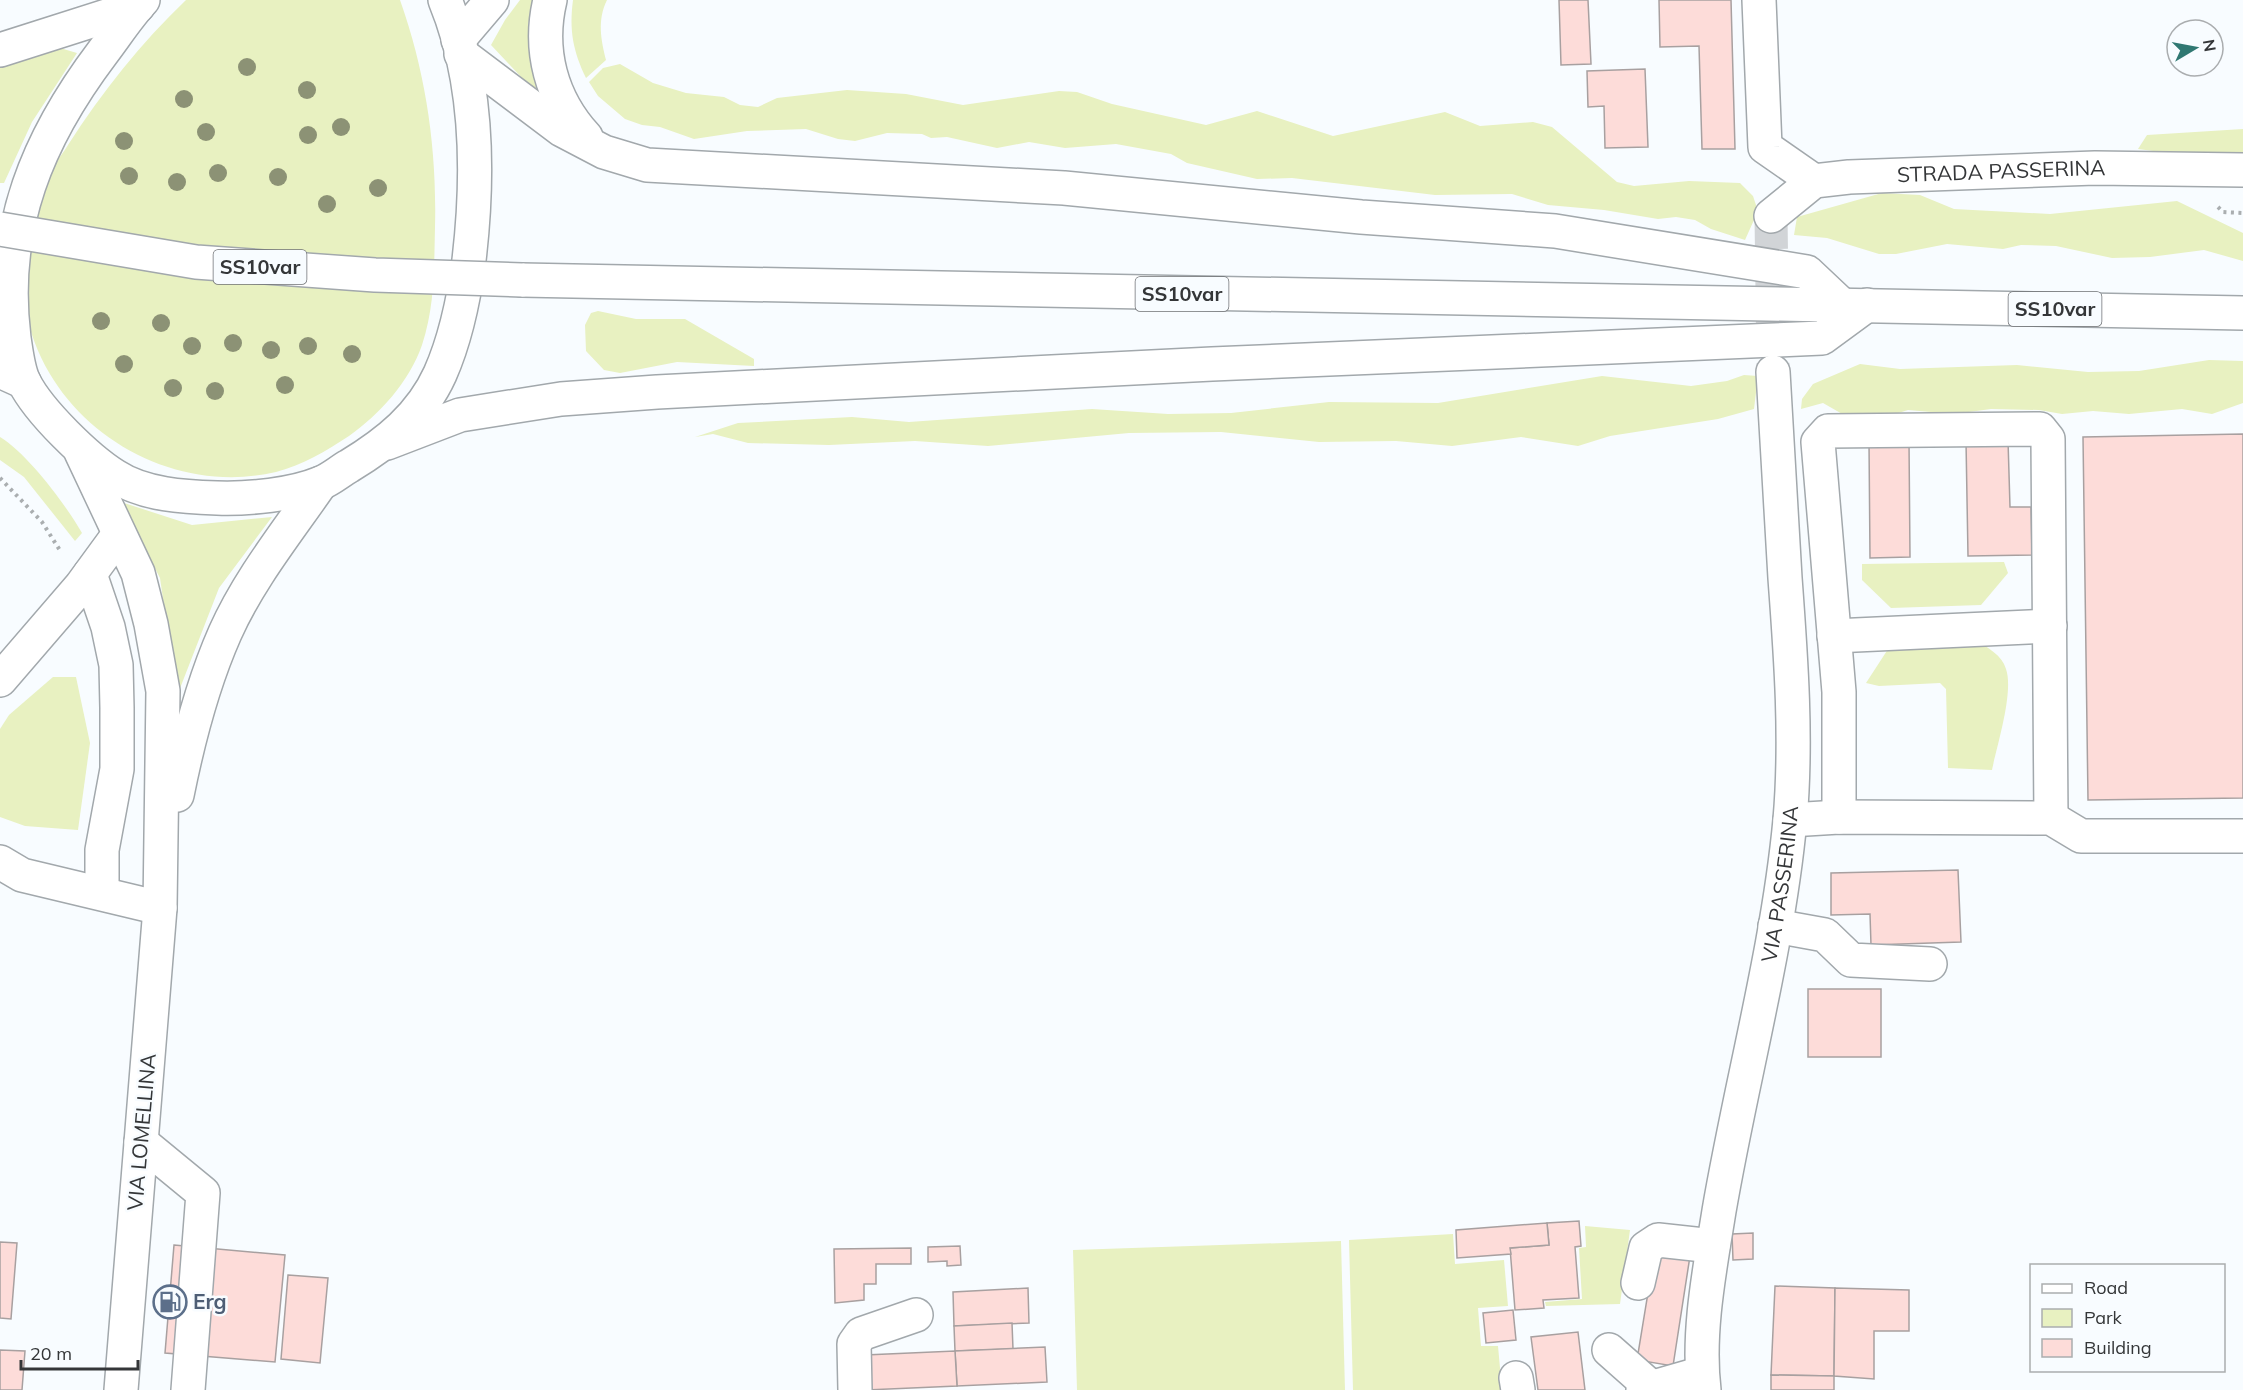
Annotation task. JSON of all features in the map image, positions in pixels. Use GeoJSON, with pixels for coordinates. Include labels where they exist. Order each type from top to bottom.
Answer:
{"type":"FeatureCollection","features":[{"type":"Feature","properties":{"kind":"main road"},"geometry":{"type":"LineString","coordinates":[[387,443],[418,410],[440,376],[464,297],[474,189],[473,138],[460,47],[445,0]]}},
{"type":"Feature","properties":{"kind":"main road"},"geometry":{"type":"LineString","coordinates":[[460,47],[492,0]]}},
{"type":"Feature","properties":{"kind":"main road"},"geometry":{"type":"LineString","coordinates":[[550,0],[544,24],[548,73],[569,117],[585,136],[604,152]]}},
{"type":"Feature","properties":{"kind":"main road"},"geometry":{"type":"LineString","coordinates":[[1759,0],[1765,147],[1814,181],[1771,216]]}},
{"type":"Feature","properties":{"kind":"main road"},"geometry":{"type":"LineString","coordinates":[[140,3],[80,83],[31,169],[16,220],[8,304],[12,376],[79,448],[118,478],[155,491],[193,497],[264,496],[321,483],[387,443],[460,415],[561,399],[657,392],[1200,365],[1822,338],[1855,305],[1807,272],[1555,231],[1362,217],[1064,188],[647,165],[604,152],[562,130],[460,47]]}},
{"type":"Feature","properties":{"kind":"main road"},"geometry":{"type":"LineString","coordinates":[[0,50],[140,3]]}},
{"type":"Feature","properties":{"kind":"main road","name":"STRADA PASSERINA"},"geometry":{"type":"LineString","coordinates":[[1814,181],[1849,177],[2095,168],[2243,170]]}},
{"type":"Feature","properties":{"kind":"main road","name":"SS10var"},"geometry":{"type":"LineString","coordinates":[[0,229],[196,262],[375,275],[522,280],[2243,313]]}},
{"type":"Feature","properties":{"kind":"main road","name":"VIA PASSERINA"},"geometry":{"type":"LineString","coordinates":[[1703,1382],[1705,1317],[1713,1246],[1735,1117],[1775,926],[1790,820],[1791,661],[1773,372]]}},
{"type":"Feature","properties":{"kind":"main road"},"geometry":{"type":"LineString","coordinates":[[1839,817],[1839,692],[1818,442],[1828,431],[2040,429],[2048,439],[2050,818]]}},
{"type":"Feature","properties":{"kind":"main road"},"geometry":{"type":"LineString","coordinates":[[79,448],[138,573],[151,624],[163,691],[162,874]]}},
{"type":"Feature","properties":{"kind":"main road"},"geometry":{"type":"LineString","coordinates":[[162,874],[186,750],[206,683],[225,632],[252,583],[321,483]]}},
{"type":"Feature","properties":{"kind":"main road"},"geometry":{"type":"LineString","coordinates":[[0,680],[86,580],[119,534]]}},
{"type":"Feature","properties":{"kind":"main road"},"geometry":{"type":"LineString","coordinates":[[86,580],[108,627],[116,665],[117,769],[102,850],[102,893]]}},
{"type":"Feature","properties":{"kind":"main road"},"geometry":{"type":"LineString","coordinates":[[1834,636],[2050,626]]}},
{"type":"Feature","properties":{"kind":"main road"},"geometry":{"type":"LineString","coordinates":[[1790,820],[1839,817],[2050,818],[2081,836],[2243,836]]}},
{"type":"Feature","properties":{"kind":"main road"},"geometry":{"type":"LineString","coordinates":[[0,862],[22,875],[160,908]]}},
{"type":"Feature","properties":{"kind":"main road","name":"VIA LOMELLINA"},"geometry":{"type":"LineString","coordinates":[[121,1390],[162,874]]}},
{"type":"Feature","properties":{"kind":"main road"},"geometry":{"type":"LineString","coordinates":[[1775,926],[1825,935],[1851,960],[1930,964]]}},
{"type":"Feature","properties":{"kind":"main road"},"geometry":{"type":"LineString","coordinates":[[141,1142],[203,1193],[188,1390]]}},
{"type":"Feature","properties":{"kind":"main road"},"geometry":{"type":"LineString","coordinates":[[1638,1283],[1646,1248],[1658,1240],[1713,1246]]}},
{"type":"Feature","properties":{"kind":"main road"},"geometry":{"type":"LineString","coordinates":[[855,1390],[854,1344],[861,1334],[916,1315]]}},
{"type":"Feature","properties":{"kind":"main road"},"geometry":{"type":"LineString","coordinates":[[1609,1350],[1648,1389],[1703,1382]]}},
{"type":"Feature","properties":{"kind":"path"},"geometry":{"type":"LineString","coordinates":[[0,478],[42,522],[86,580]]}},
{"type":"Feature","properties":{"kind":"green space"},"geometry":{"type":"Polygon","coordinates":[[[186,0],[400,0],[423,83],[432,140],[435,198],[433,286],[422,345],[401,384],[372,418],[323,452],[296,466],[276,472],[238,477],[199,475],[163,465],[128,450],[97,428],[70,402],[48,370],[32,335],[28,317],[25,280],[28,241],[44,181],[108,87],[153,33],[186,0]]]}},
{"type":"Feature","properties":{"kind":"green space"},"geometry":{"type":"Polygon","coordinates":[[[520,0],[533,0],[528,26],[537,94],[491,45],[520,0]]]}},
{"type":"Feature","properties":{"kind":"green space"},"geometry":{"type":"Polygon","coordinates":[[[573,0],[607,0],[601,22],[601,38],[606,60],[586,78],[573,40],[573,0]]]}},
{"type":"Feature","properties":{"kind":"green space"},"geometry":{"type":"Polygon","coordinates":[[[60,48],[77,53],[32,122],[4,183],[0,183],[0,62],[60,48]]]}},
{"type":"Feature","properties":{"kind":"green space"},"geometry":{"type":"Polygon","coordinates":[[[620,64],[653,83],[686,93],[724,97],[740,105],[758,107],[777,98],[847,90],[906,94],[963,105],[1059,91],[1077,92],[1112,104],[1206,125],[1257,111],[1333,136],[1445,112],[1480,126],[1533,122],[1552,127],[1617,182],[1634,186],[1689,181],[1740,183],[1753,196],[1758,211],[1745,240],[1711,229],[1695,220],[1676,217],[1658,219],[1604,210],[1548,205],[1512,194],[1435,195],[1292,178],[1257,179],[1187,163],[1171,154],[1116,144],[1065,148],[1029,142],[997,148],[947,137],[931,138],[922,134],[887,133],[855,141],[838,139],[806,129],[747,131],[694,139],[660,127],[642,125],[625,119],[598,96],[589,82],[603,68],[620,64]]]}},
{"type":"Feature","properties":{"kind":"green space"},"geometry":{"type":"Polygon","coordinates":[[[2243,129],[2243,155],[2184,155],[2138,149],[2147,135],[2243,129]]]}},
{"type":"Feature","properties":{"kind":"green space"},"geometry":{"type":"Polygon","coordinates":[[[1882,193],[1920,195],[1954,209],[2050,214],[2177,201],[2243,233],[2243,261],[2204,250],[2150,257],[2112,258],[2056,246],[2021,245],[2003,249],[1947,244],[1896,254],[1879,254],[1827,238],[1794,235],[1797,217],[1882,193]]]}},
{"type":"Feature","properties":{"kind":"green space"},"geometry":{"type":"Polygon","coordinates":[[[598,311],[636,319],[685,319],[754,359],[754,366],[677,362],[620,373],[604,370],[586,351],[585,325],[591,313],[598,311]]]}},
{"type":"Feature","properties":{"kind":"green space"},"geometry":{"type":"Polygon","coordinates":[[[2209,360],[2243,361],[2243,403],[2212,414],[2182,409],[2129,414],[2093,411],[2062,414],[2039,410],[1991,409],[1954,414],[1908,410],[1892,415],[1844,415],[1823,403],[1801,409],[1802,399],[1813,384],[1860,364],[1900,369],[2017,365],[2088,372],[2139,371],[2209,360]]]}},
{"type":"Feature","properties":{"kind":"green space"},"geometry":{"type":"Polygon","coordinates":[[[1744,375],[1758,376],[1754,409],[1718,419],[1610,436],[1578,446],[1521,437],[1452,446],[1396,441],[1319,442],[1221,432],[1129,433],[988,446],[915,441],[829,445],[748,443],[713,434],[695,437],[738,423],[852,417],[909,422],[1092,409],[1168,414],[1231,413],[1329,402],[1438,403],[1602,376],[1691,386],[1727,381],[1744,375]]]}},
{"type":"Feature","properties":{"kind":"green space"},"geometry":{"type":"Polygon","coordinates":[[[0,437],[34,467],[66,508],[82,533],[75,541],[24,477],[0,460],[0,437]]]}},
{"type":"Feature","properties":{"kind":"green space"},"geometry":{"type":"Polygon","coordinates":[[[121,502],[192,525],[272,517],[219,588],[177,696],[160,578],[121,502]]]}},
{"type":"Feature","properties":{"kind":"green space"},"geometry":{"type":"Polygon","coordinates":[[[2004,562],[2008,573],[1981,605],[1891,608],[1862,580],[1862,564],[2004,562]]]}},
{"type":"Feature","properties":{"kind":"green space"},"geometry":{"type":"Polygon","coordinates":[[[1977,641],[1998,656],[2006,669],[2008,691],[2001,733],[1992,770],[1948,768],[1946,689],[1940,683],[1879,686],[1866,683],[1892,643],[1977,641]]]}},
{"type":"Feature","properties":{"kind":"green space"},"geometry":{"type":"Polygon","coordinates":[[[53,677],[76,677],[90,743],[78,830],[25,826],[0,817],[0,729],[9,715],[53,677]]]}},
{"type":"Feature","properties":{"kind":"green space"},"geometry":{"type":"Polygon","coordinates":[[[1585,1226],[1630,1230],[1620,1304],[1546,1306],[1545,1302],[1582,1299],[1579,1248],[1586,1247],[1585,1226]]]}},
{"type":"Feature","properties":{"kind":"green space"},"geometry":{"type":"Polygon","coordinates":[[[1453,1234],[1455,1264],[1504,1260],[1508,1306],[1478,1308],[1481,1346],[1498,1346],[1502,1390],[1353,1390],[1349,1240],[1453,1234]]]}},
{"type":"Feature","properties":{"kind":"green space"},"geometry":{"type":"Polygon","coordinates":[[[1341,1241],[1345,1390],[1077,1390],[1073,1250],[1341,1241]]]}},
{"type":"Feature","properties":{"kind":"building"},"geometry":{"type":"Polygon","coordinates":[[[1559,0],[1588,0],[1591,64],[1561,65],[1559,0]]]}},
{"type":"Feature","properties":{"kind":"building"},"geometry":{"type":"Polygon","coordinates":[[[1659,0],[1731,0],[1735,149],[1702,149],[1699,46],[1660,47],[1659,0]]]}},
{"type":"Feature","properties":{"kind":"building"},"geometry":{"type":"Polygon","coordinates":[[[1645,69],[1648,147],[1605,148],[1604,106],[1588,107],[1587,71],[1645,69]]]}},
{"type":"Feature","properties":{"kind":"building"},"geometry":{"type":"Polygon","coordinates":[[[2243,434],[2243,798],[2088,800],[2083,437],[2243,434]]]}},
{"type":"Feature","properties":{"kind":"building"},"geometry":{"type":"Polygon","coordinates":[[[2008,440],[2010,507],[2031,507],[2032,555],[1968,556],[1966,441],[2008,440]]]}},
{"type":"Feature","properties":{"kind":"building"},"geometry":{"type":"Polygon","coordinates":[[[1909,441],[1910,557],[1870,558],[1869,442],[1909,441]]]}},
{"type":"Feature","properties":{"kind":"building"},"geometry":{"type":"Polygon","coordinates":[[[1958,870],[1961,942],[1871,945],[1870,914],[1831,915],[1831,873],[1958,870]]]}},
{"type":"Feature","properties":{"kind":"building"},"geometry":{"type":"Polygon","coordinates":[[[1808,989],[1881,989],[1881,1057],[1808,1057],[1808,989]]]}},
{"type":"Feature","properties":{"kind":"building"},"geometry":{"type":"Polygon","coordinates":[[[1579,1221],[1581,1246],[1575,1247],[1579,1298],[1543,1300],[1544,1308],[1515,1310],[1510,1248],[1549,1245],[1547,1223],[1579,1221]]]}},
{"type":"Feature","properties":{"kind":"building"},"geometry":{"type":"Polygon","coordinates":[[[1547,1223],[1549,1245],[1510,1248],[1511,1254],[1457,1258],[1456,1230],[1547,1223]]]}},
{"type":"Feature","properties":{"kind":"building"},"geometry":{"type":"Polygon","coordinates":[[[1753,1233],[1753,1259],[1733,1260],[1732,1234],[1753,1233]]]}},
{"type":"Feature","properties":{"kind":"building"},"geometry":{"type":"Polygon","coordinates":[[[0,1242],[17,1243],[11,1319],[0,1318],[0,1242]]]}},
{"type":"Feature","properties":{"kind":"building"},"geometry":{"type":"Polygon","coordinates":[[[174,1245],[285,1255],[275,1362],[165,1353],[174,1245]]]}},
{"type":"Feature","properties":{"kind":"building"},"geometry":{"type":"Polygon","coordinates":[[[960,1246],[961,1265],[947,1266],[947,1261],[928,1262],[928,1247],[960,1246]]]}},
{"type":"Feature","properties":{"kind":"building"},"geometry":{"type":"Polygon","coordinates":[[[911,1248],[911,1264],[876,1264],[876,1284],[864,1284],[864,1300],[835,1303],[834,1249],[911,1248]]]}},
{"type":"Feature","properties":{"kind":"building"},"geometry":{"type":"Polygon","coordinates":[[[1655,1250],[1690,1256],[1673,1366],[1637,1360],[1655,1250]]]}},
{"type":"Feature","properties":{"kind":"building"},"geometry":{"type":"Polygon","coordinates":[[[288,1275],[328,1278],[320,1363],[281,1359],[288,1275]]]}},
{"type":"Feature","properties":{"kind":"building"},"geometry":{"type":"Polygon","coordinates":[[[1775,1286],[1835,1288],[1834,1376],[1771,1375],[1775,1286]]]}},
{"type":"Feature","properties":{"kind":"building"},"geometry":{"type":"Polygon","coordinates":[[[1028,1288],[1029,1323],[954,1326],[953,1292],[1028,1288]]]}},
{"type":"Feature","properties":{"kind":"building"},"geometry":{"type":"Polygon","coordinates":[[[1835,1288],[1909,1290],[1909,1331],[1874,1331],[1874,1379],[1834,1376],[1835,1288]]]}},
{"type":"Feature","properties":{"kind":"building"},"geometry":{"type":"Polygon","coordinates":[[[1513,1310],[1516,1340],[1486,1343],[1483,1313],[1513,1310]]]}},
{"type":"Feature","properties":{"kind":"building"},"geometry":{"type":"Polygon","coordinates":[[[1012,1323],[1013,1349],[955,1351],[954,1326],[1012,1323]]]}},
{"type":"Feature","properties":{"kind":"building"},"geometry":{"type":"Polygon","coordinates":[[[1578,1332],[1585,1390],[1538,1390],[1531,1337],[1578,1332]]]}},
{"type":"Feature","properties":{"kind":"building"},"geometry":{"type":"Polygon","coordinates":[[[1045,1347],[1047,1382],[957,1386],[955,1351],[1045,1347]]]}},
{"type":"Feature","properties":{"kind":"building"},"geometry":{"type":"Polygon","coordinates":[[[0,1350],[25,1351],[22,1390],[0,1390],[0,1350]]]}},
{"type":"Feature","properties":{"kind":"building"},"geometry":{"type":"Polygon","coordinates":[[[955,1351],[957,1386],[866,1390],[865,1355],[955,1351]]]}},
{"type":"Feature","properties":{"kind":"building"},"geometry":{"type":"Polygon","coordinates":[[[1771,1375],[1834,1376],[1834,1390],[1771,1390],[1771,1375]]]}},
{"type":"Feature","properties":{"kind":"tunnel"},"geometry":{"type":"LineString","coordinates":[[1771,216],[1773,367]]}},
{"type":"Feature","properties":{"kind":"place","name":"Erg"},"geometry":{"type":"Point","coordinates":[170,1302]}}]}
